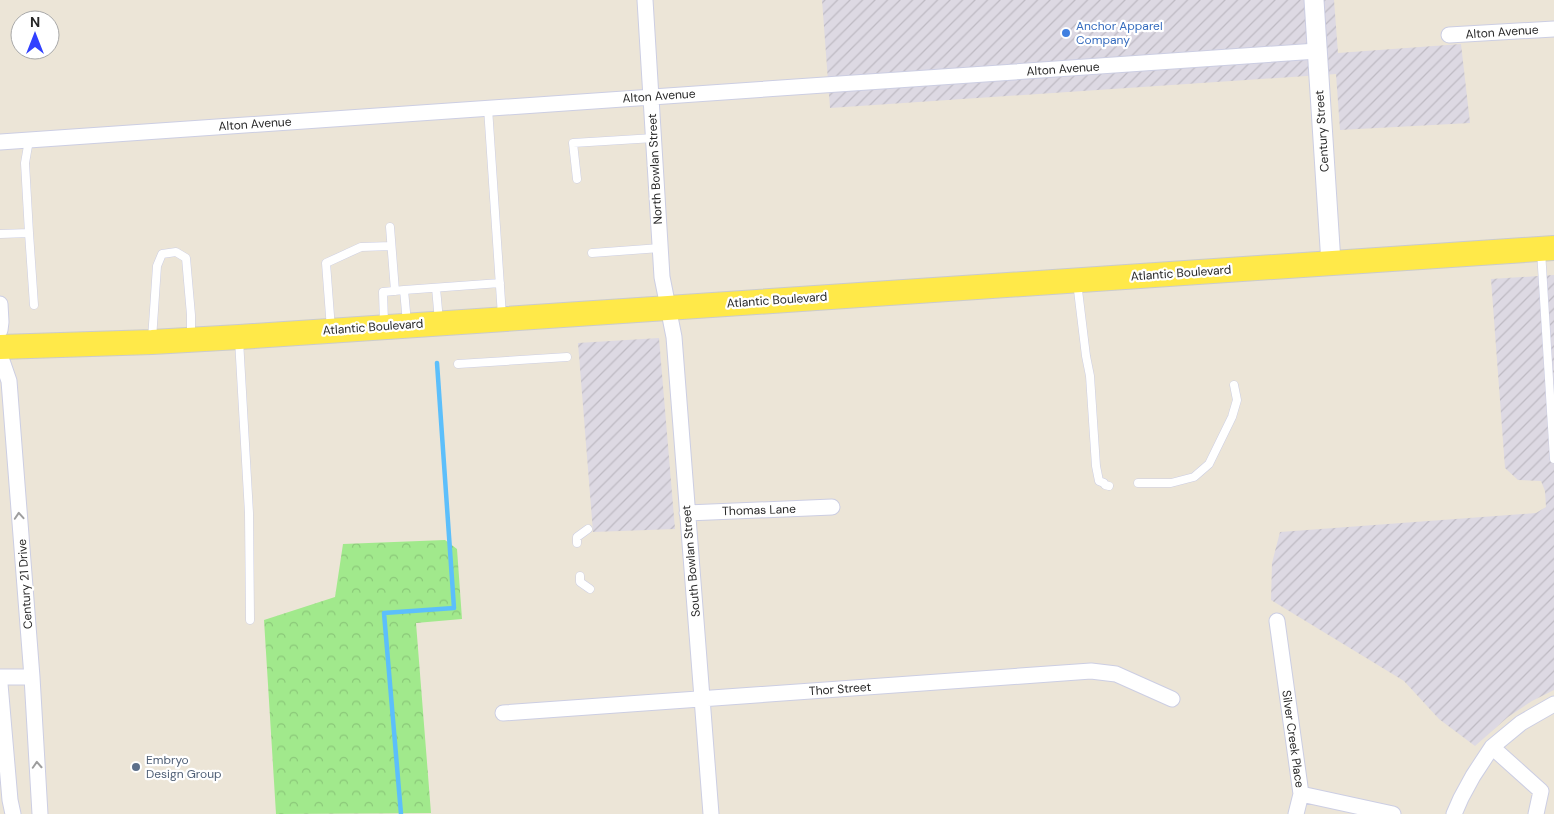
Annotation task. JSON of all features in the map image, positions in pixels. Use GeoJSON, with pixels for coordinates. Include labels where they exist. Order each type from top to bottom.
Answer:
{"type":"FeatureCollection","features":[{"type":"Feature","properties":{"kind":"main road","name":"Atlantic Boulevard"},"geometry":{"type":"LineString","coordinates":[[0,347],[191,340],[1548,248]]}},
{"type":"Feature","properties":{"kind":"street","name":"North Bowlan Street"},"geometry":{"type":"LineString","coordinates":[[645,0],[662,277],[668,308]]}},
{"type":"Feature","properties":{"kind":"street","name":"Century Street"},"geometry":{"type":"LineString","coordinates":[[1314,0],[1331,262]]}},
{"type":"Feature","properties":{"kind":"street","name":"Alton Avenue"},"geometry":{"type":"LineString","coordinates":[[1450,35],[1554,28]]}},
{"type":"Feature","properties":{"kind":"street","name":"Alton Avenue"},"geometry":{"type":"LineString","coordinates":[[0,142],[1318,51]]}},
{"type":"Feature","properties":{"kind":"street"},"geometry":{"type":"LineString","coordinates":[[0,304],[0,330]]}},
{"type":"Feature","properties":{"kind":"street","name":"South Bowlan Street"},"geometry":{"type":"LineString","coordinates":[[668,308],[674,337],[686,513],[711,814]]}},
{"type":"Feature","properties":{"kind":"street","name":"Century 21 Drive"},"geometry":{"type":"LineString","coordinates":[[0,355],[9,381],[32,677],[40,814]]}},
{"type":"Feature","properties":{"kind":"street","name":"Thomas Lane"},"geometry":{"type":"LineString","coordinates":[[686,513],[832,507]]}},
{"type":"Feature","properties":{"kind":"street","name":"Silver Creek Place"},"geometry":{"type":"LineString","coordinates":[[1277,621],[1301,794],[1393,814]]}},
{"type":"Feature","properties":{"kind":"street","name":"Thor Street"},"geometry":{"type":"LineString","coordinates":[[503,713],[1091,671],[1116,674],[1172,699]]}},
{"type":"Feature","properties":{"kind":"street"},"geometry":{"type":"LineString","coordinates":[[0,677],[32,677]]}},
{"type":"Feature","properties":{"kind":"street"},"geometry":{"type":"LineString","coordinates":[[0,684],[10,800],[13,814]]}},
{"type":"Feature","properties":{"kind":"street"},"geometry":{"type":"LineString","coordinates":[[1454,814],[1472,776],[1492,747],[1521,723],[1554,704]]}},
{"type":"Feature","properties":{"kind":"street"},"geometry":{"type":"LineString","coordinates":[[1492,747],[1547,790],[1536,814]]}},
{"type":"Feature","properties":{"kind":"street"},"geometry":{"type":"LineString","coordinates":[[1296,814],[1301,794]]}},
{"type":"Feature","properties":{"kind":"lane"},"geometry":{"type":"LineString","coordinates":[[488,108],[502,319]]}},
{"type":"Feature","properties":{"kind":"lane"},"geometry":{"type":"LineString","coordinates":[[577,179],[573,143],[654,138]]}},
{"type":"Feature","properties":{"kind":"lane"},"geometry":{"type":"LineString","coordinates":[[29,140],[25,163],[34,305]]}},
{"type":"Feature","properties":{"kind":"lane"},"geometry":{"type":"LineString","coordinates":[[390,226],[395,291]]}},
{"type":"Feature","properties":{"kind":"lane"},"geometry":{"type":"LineString","coordinates":[[0,234],[29,233]]}},
{"type":"Feature","properties":{"kind":"lane"},"geometry":{"type":"LineString","coordinates":[[331,330],[326,263],[361,247],[392,246]]}},
{"type":"Feature","properties":{"kind":"lane"},"geometry":{"type":"LineString","coordinates":[[592,253],[660,248]]}},
{"type":"Feature","properties":{"kind":"lane"},"geometry":{"type":"LineString","coordinates":[[1548,248],[1554,459]]}},
{"type":"Feature","properties":{"kind":"lane"},"geometry":{"type":"LineString","coordinates":[[152,342],[157,266],[162,254],[176,252],[186,258],[191,315],[191,340]]}},
{"type":"Feature","properties":{"kind":"lane"},"geometry":{"type":"LineString","coordinates":[[1077,280],[1090,376],[1098,481],[1104,482],[1104,486],[1109,486]]}},
{"type":"Feature","properties":{"kind":"lane"},"geometry":{"type":"LineString","coordinates":[[396,326],[383,292],[500,283]]}},
{"type":"Feature","properties":{"kind":"lane"},"geometry":{"type":"LineString","coordinates":[[436,288],[439,323]]}},
{"type":"Feature","properties":{"kind":"lane"},"geometry":{"type":"LineString","coordinates":[[396,326],[404,290]]}},
{"type":"Feature","properties":{"kind":"lane"},"geometry":{"type":"LineString","coordinates":[[239,336],[249,513],[250,620]]}},
{"type":"Feature","properties":{"kind":"lane"},"geometry":{"type":"LineString","coordinates":[[458,364],[567,357]]}},
{"type":"Feature","properties":{"kind":"lane"},"geometry":{"type":"LineString","coordinates":[[1138,483],[1171,483],[1194,478],[1209,464],[1237,400],[1234,385]]}},
{"type":"Feature","properties":{"kind":"lane"},"geometry":{"type":"LineString","coordinates":[[577,543],[577,537],[588,529]]}},
{"type":"Feature","properties":{"kind":"lane"},"geometry":{"type":"LineString","coordinates":[[580,576],[580,582],[590,589]]}},
{"type":"Feature","properties":{"kind":"shaded area"},"geometry":{"type":"Polygon","coordinates":[[[822,0],[1334,0],[1338,53],[1461,44],[1470,123],[1340,130],[1336,74],[830,108],[822,0]]]}},
{"type":"Feature","properties":{"kind":"shaded area"},"geometry":{"type":"Polygon","coordinates":[[[1554,275],[1554,690],[1532,701],[1508,717],[1475,746],[1439,719],[1404,681],[1271,600],[1272,563],[1280,532],[1536,513],[1546,507],[1545,491],[1541,481],[1518,480],[1505,468],[1491,279],[1554,275]]]}},
{"type":"Feature","properties":{"kind":"shaded area"},"geometry":{"type":"Polygon","coordinates":[[[659,338],[675,529],[593,532],[578,343],[659,338]]]}},
{"type":"Feature","properties":{"kind":"green space"},"geometry":{"type":"Polygon","coordinates":[[[445,540],[457,549],[462,619],[416,623],[431,813],[276,814],[264,620],[335,597],[343,544],[445,540]]]}},
{"type":"Feature","properties":{"kind":"waterway"},"geometry":{"type":"LineString","coordinates":[[401,814],[384,613],[454,608],[437,363]]}},
{"type":"Feature","properties":{"kind":"place","name":"Anchor Apparel Company"},"geometry":{"type":"Point","coordinates":[1066,33]}},
{"type":"Feature","properties":{"kind":"place","name":"Embryo Design Group"},"geometry":{"type":"Point","coordinates":[136,767]}}]}
